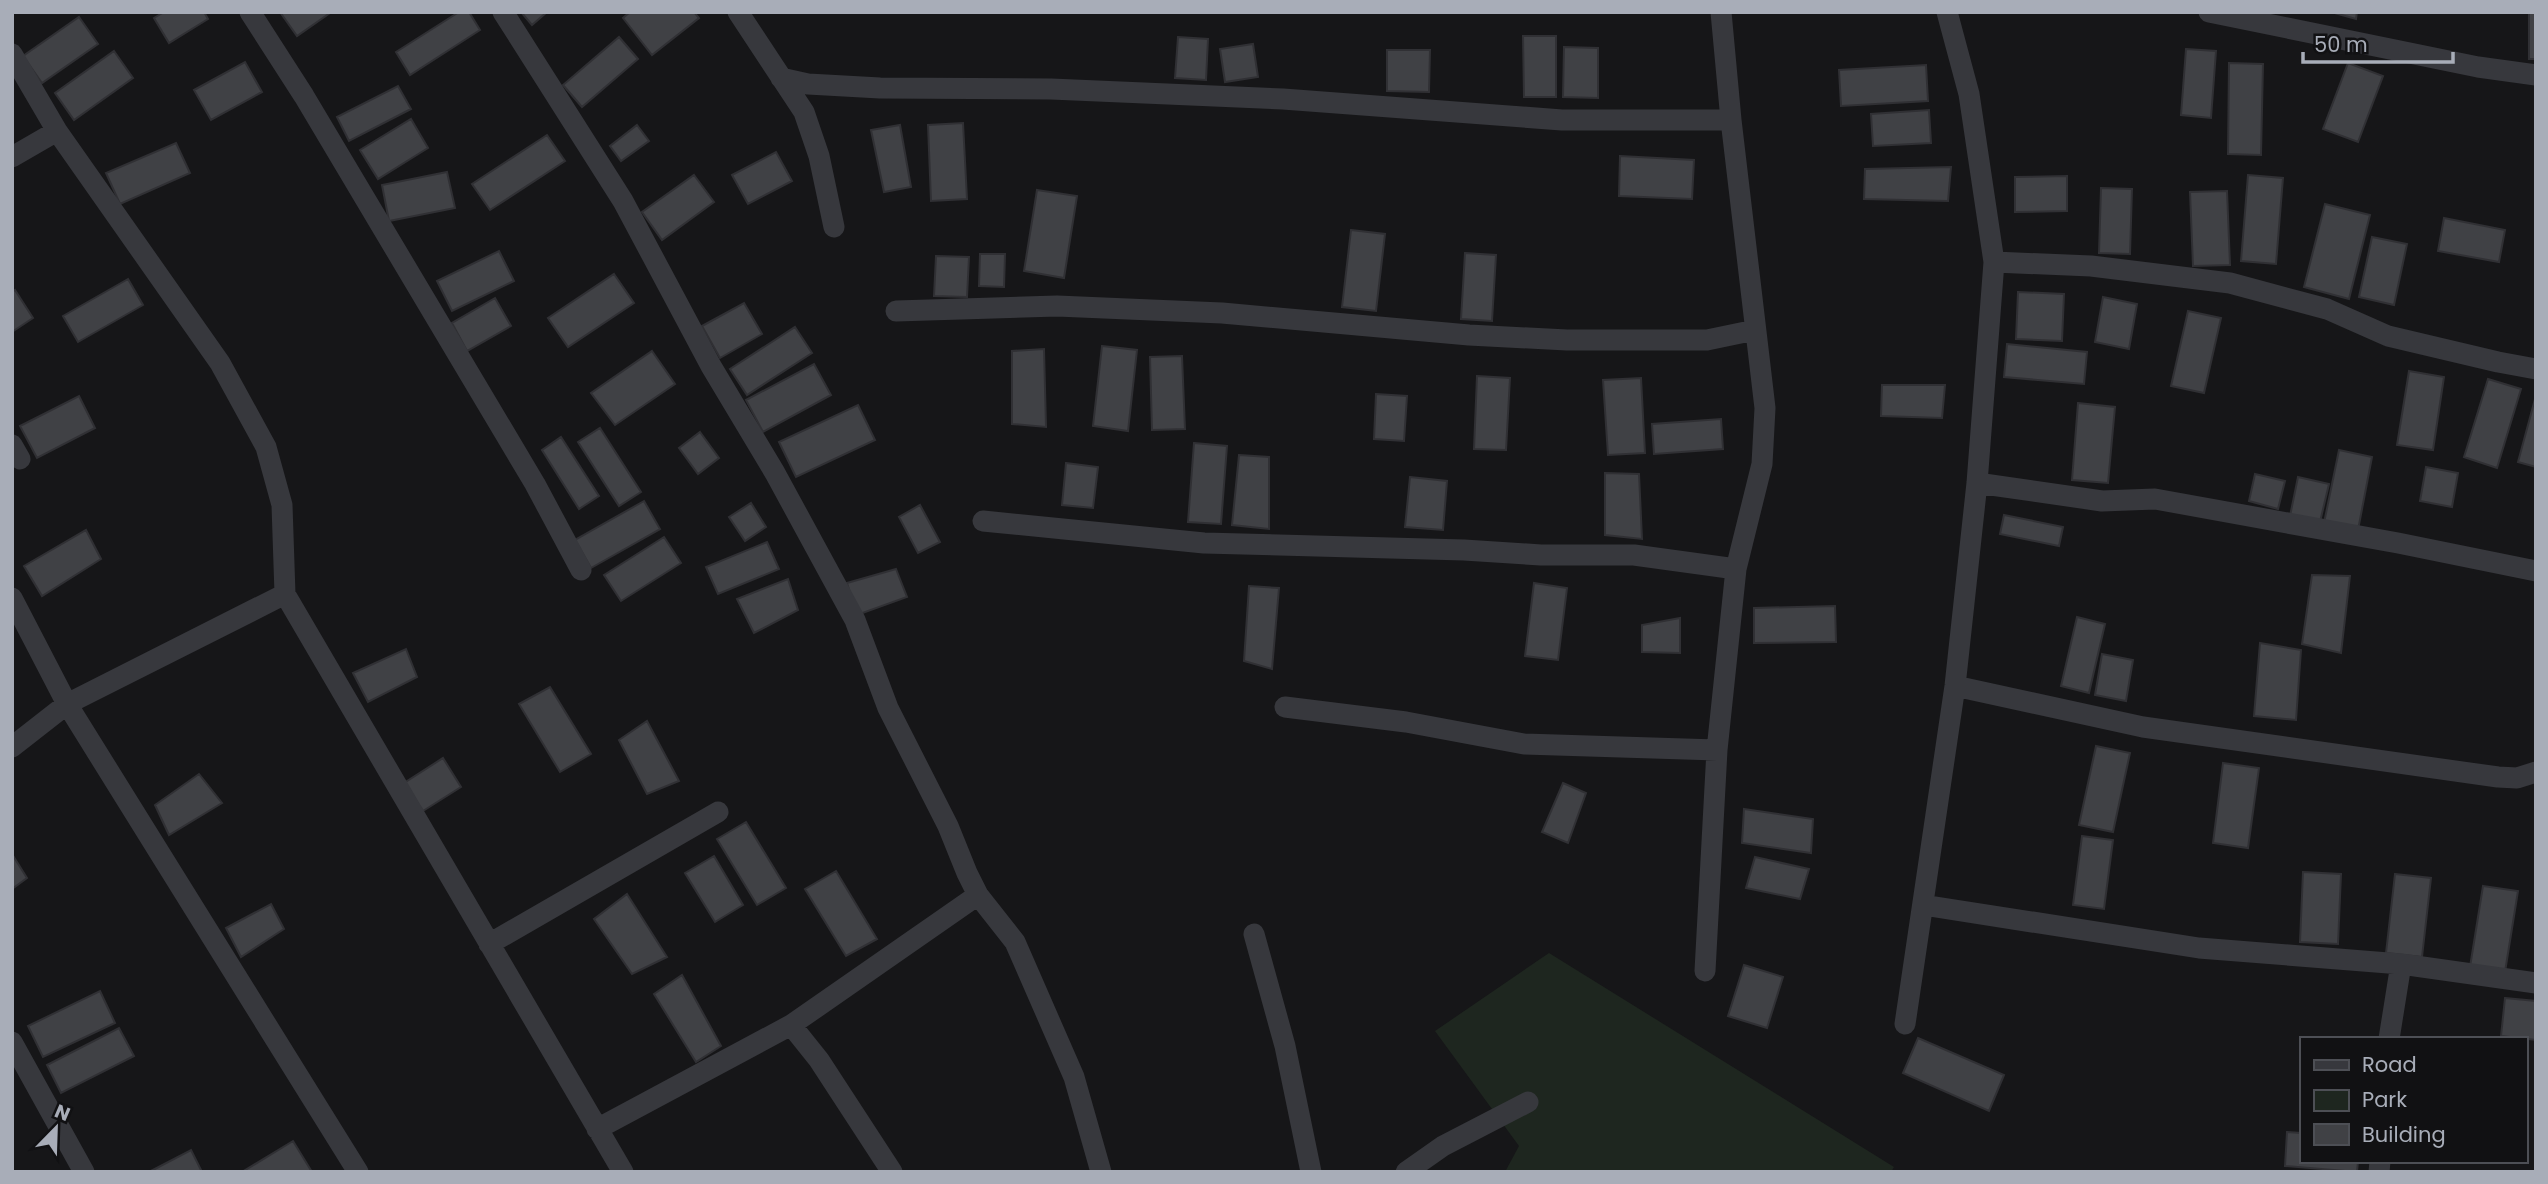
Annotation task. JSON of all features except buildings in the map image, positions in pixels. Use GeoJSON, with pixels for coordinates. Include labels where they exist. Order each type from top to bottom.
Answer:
{"type":"FeatureCollection","features":[{"type":"Feature","properties":{"kind":"street"},"geometry":{"type":"LineString","coordinates":[[250,12],[304,96],[528,473],[581,570]]}},
{"type":"Feature","properties":{"kind":"street"},"geometry":{"type":"LineString","coordinates":[[503,12],[623,201],[711,366],[775,473],[855,620],[888,708],[948,826],[978,895],[1015,942],[1021,955],[1074,1077],[1101,1172]]}},
{"type":"Feature","properties":{"kind":"street"},"geometry":{"type":"LineString","coordinates":[[738,12],[804,112],[819,156],[834,227]]}},
{"type":"Feature","properties":{"kind":"street"},"geometry":{"type":"LineString","coordinates":[[1705,971],[1717,750],[1736,569],[1762,464],[1765,408],[1721,12]]}},
{"type":"Feature","properties":{"kind":"street"},"geometry":{"type":"LineString","coordinates":[[1905,1024],[1955,686],[1977,483],[1994,262],[1969,94],[1947,12]]}},
{"type":"Feature","properties":{"kind":"street"},"geometry":{"type":"LineString","coordinates":[[2209,12],[2478,67],[2536,75]]}},
{"type":"Feature","properties":{"kind":"street"},"geometry":{"type":"LineString","coordinates":[[12,54],[57,131],[220,363],[266,447],[282,505],[285,594],[623,1172]]}},
{"type":"Feature","properties":{"kind":"street"},"geometry":{"type":"LineString","coordinates":[[781,78],[808,84],[880,88],[1051,89],[1283,99],[1562,120],[1731,120]]}},
{"type":"Feature","properties":{"kind":"street"},"geometry":{"type":"LineString","coordinates":[[12,157],[57,131]]}},
{"type":"Feature","properties":{"kind":"street"},"geometry":{"type":"LineString","coordinates":[[1994,262],[2091,266],[2230,283],[2328,309],[2388,336],[2536,369]]}},
{"type":"Feature","properties":{"kind":"street"},"geometry":{"type":"LineString","coordinates":[[896,312],[1057,306],[1222,313],[1567,341],[1707,340],[1755,330]]}},
{"type":"Feature","properties":{"kind":"street"},"geometry":{"type":"LineString","coordinates":[[1977,483],[2102,501],[2155,499],[2536,571]]}},
{"type":"Feature","properties":{"kind":"street"},"geometry":{"type":"LineString","coordinates":[[983,521],[1204,543],[1464,550],[1541,555],[1634,555],[1736,569]]}},
{"type":"Feature","properties":{"kind":"street"},"geometry":{"type":"LineString","coordinates":[[12,747],[67,704],[285,594]]}},
{"type":"Feature","properties":{"kind":"street"},"geometry":{"type":"LineString","coordinates":[[12,598],[67,704],[358,1172]]}},
{"type":"Feature","properties":{"kind":"street"},"geometry":{"type":"LineString","coordinates":[[1955,686],[2143,727],[2498,777],[2517,778],[2536,772]]}},
{"type":"Feature","properties":{"kind":"street"},"geometry":{"type":"LineString","coordinates":[[1284,707],[1406,722],[1524,744],[1717,750]]}},
{"type":"Feature","properties":{"kind":"street"},"geometry":{"type":"LineString","coordinates":[[489,944],[718,812]]}},
{"type":"Feature","properties":{"kind":"street"},"geometry":{"type":"LineString","coordinates":[[597,1129],[790,1025],[978,895]]}},
{"type":"Feature","properties":{"kind":"street"},"geometry":{"type":"LineString","coordinates":[[1923,905],[2199,948],[2401,964],[2536,984]]}},
{"type":"Feature","properties":{"kind":"street"},"geometry":{"type":"LineString","coordinates":[[1254,934],[1285,1046],[1311,1172]]}},
{"type":"Feature","properties":{"kind":"street"},"geometry":{"type":"LineString","coordinates":[[2389,1037],[2401,964]]}},
{"type":"Feature","properties":{"kind":"street"},"geometry":{"type":"LineString","coordinates":[[790,1025],[819,1060],[892,1172]]}},
{"type":"Feature","properties":{"kind":"street"},"geometry":{"type":"LineString","coordinates":[[12,1042],[84,1172]]}},
{"type":"Feature","properties":{"kind":"street"},"geometry":{"type":"LineString","coordinates":[[1406,1172],[1443,1146],[1528,1102]]}},
{"type":"Feature","properties":{"kind":"green space"},"geometry":{"type":"Polygon","coordinates":[[[1549,953],[1894,1167],[1891,1172],[1505,1172],[1519,1146],[1435,1031],[1549,953]]]}}]}
